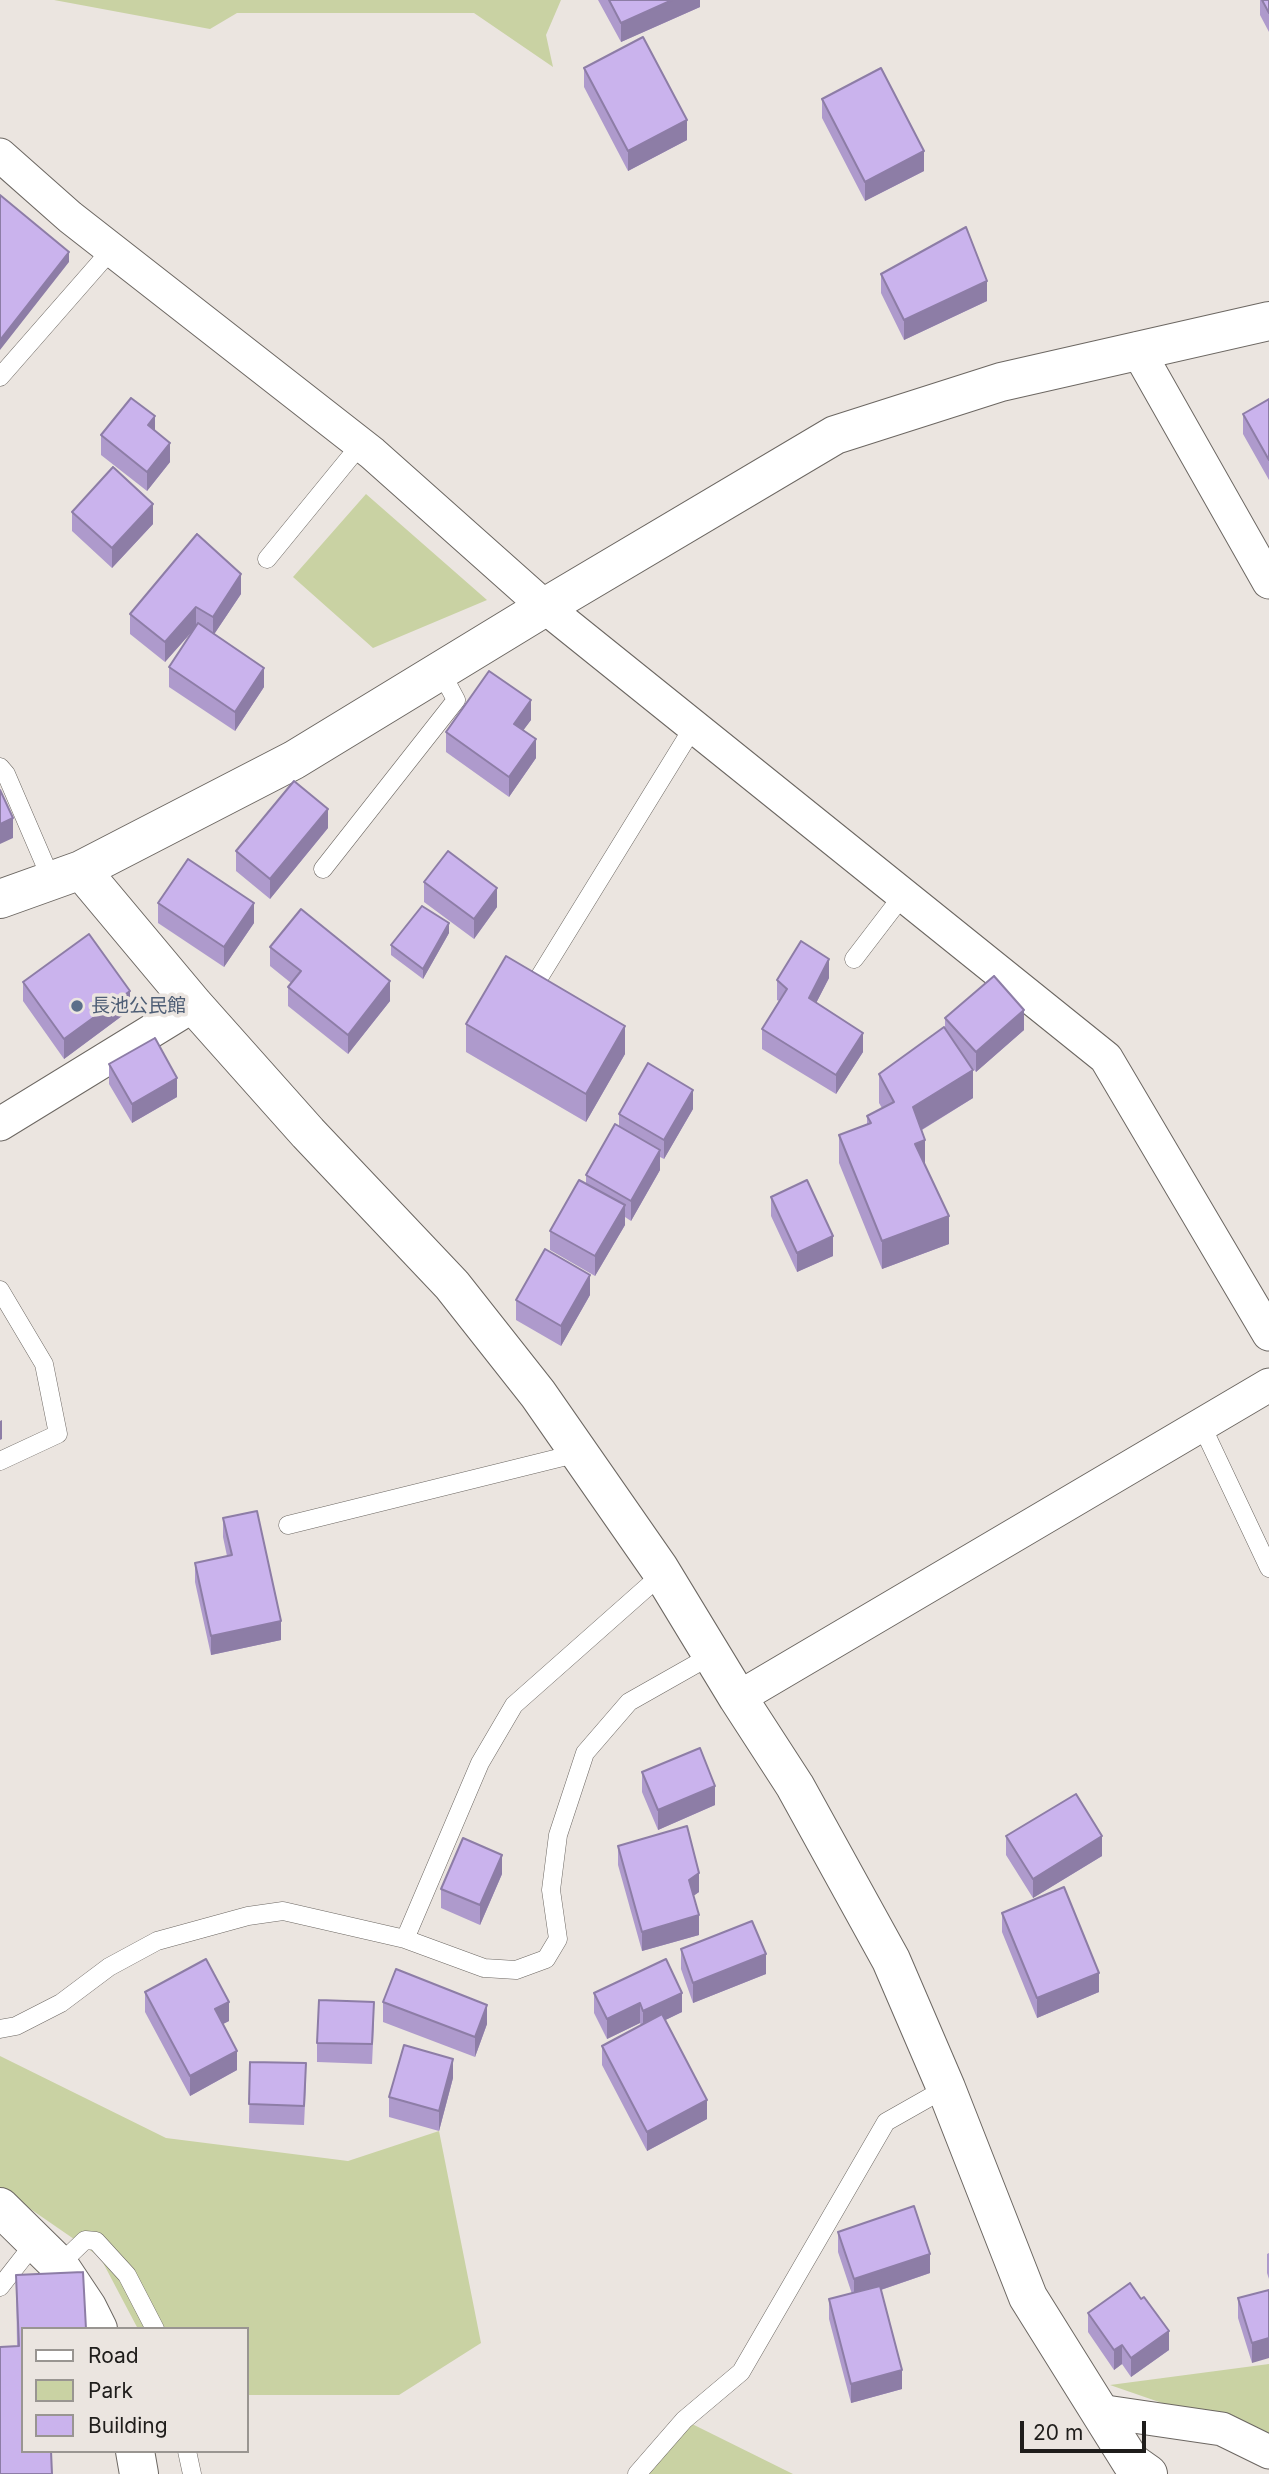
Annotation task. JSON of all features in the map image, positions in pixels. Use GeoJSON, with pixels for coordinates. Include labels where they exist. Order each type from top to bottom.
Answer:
{"type":"FeatureCollection","features":[{"type":"Feature","properties":{"kind":"street"},"geometry":{"type":"LineString","coordinates":[[0,155],[112,250],[361,444],[545,607],[1106,1058],[1269,1334]]}},
{"type":"Feature","properties":{"kind":"street"},"geometry":{"type":"LineString","coordinates":[[0,899],[67,876],[294,760],[835,435],[1001,382],[1269,321]]}},
{"type":"Feature","properties":{"kind":"street"},"geometry":{"type":"LineString","coordinates":[[1137,349],[1269,582]]}},
{"type":"Feature","properties":{"kind":"street"},"geometry":{"type":"LineString","coordinates":[[67,876],[194,1005],[308,1133],[452,1285],[538,1394],[662,1574],[795,1786],[891,1960],[946,2088],[1028,2297],[1131,2462],[1148,2474]]}},
{"type":"Feature","properties":{"kind":"street"},"geometry":{"type":"LineString","coordinates":[[0,1124],[194,1005]]}},
{"type":"Feature","properties":{"kind":"street"},"geometry":{"type":"LineString","coordinates":[[738,1698],[1269,1385]]}},
{"type":"Feature","properties":{"kind":"street"},"geometry":{"type":"LineString","coordinates":[[0,2207],[47,2253],[88,2307],[97,2327]]}},
{"type":"Feature","properties":{"kind":"street"},"geometry":{"type":"LineString","coordinates":[[1099,2411],[1222,2429],[1269,2452]]}},
{"type":"Feature","properties":{"kind":"street"},"geometry":{"type":"LineString","coordinates":[[135,2453],[139,2474]]}},
{"type":"Feature","properties":{"kind":"lane"},"geometry":{"type":"LineString","coordinates":[[0,377],[112,250]]}},
{"type":"Feature","properties":{"kind":"lane"},"geometry":{"type":"LineString","coordinates":[[267,559],[361,444]]}},
{"type":"Feature","properties":{"kind":"lane"},"geometry":{"type":"LineString","coordinates":[[323,869],[456,700],[440,670]]}},
{"type":"Feature","properties":{"kind":"lane"},"geometry":{"type":"LineString","coordinates":[[540,976],[694,726]]}},
{"type":"Feature","properties":{"kind":"lane"},"geometry":{"type":"LineString","coordinates":[[0,767],[67,876]]}},
{"type":"Feature","properties":{"kind":"lane"},"geometry":{"type":"LineString","coordinates":[[854,959],[903,895]]}},
{"type":"Feature","properties":{"kind":"lane"},"geometry":{"type":"LineString","coordinates":[[0,1290],[44,1364],[58,1434],[0,1461]]}},
{"type":"Feature","properties":{"kind":"lane"},"geometry":{"type":"LineString","coordinates":[[1201,1424],[1269,1569]]}},
{"type":"Feature","properties":{"kind":"lane"},"geometry":{"type":"LineString","coordinates":[[288,1525],[579,1453]]}},
{"type":"Feature","properties":{"kind":"lane"},"geometry":{"type":"LineString","coordinates":[[405,1939],[480,1763],[514,1705],[662,1574]]}},
{"type":"Feature","properties":{"kind":"lane"},"geometry":{"type":"LineString","coordinates":[[0,2029],[16,2026],[61,2003],[109,1967],[157,1941],[248,1916],[283,1911],[405,1939],[484,1968],[516,1970],[546,1959],[558,1939],[551,1890],[558,1835],[585,1753],[629,1702],[712,1654]]}},
{"type":"Feature","properties":{"kind":"lane"},"geometry":{"type":"LineString","coordinates":[[637,2474],[684,2420],[741,2372],[886,2122],[946,2088]]}},
{"type":"Feature","properties":{"kind":"lane"},"geometry":{"type":"LineString","coordinates":[[0,2287],[47,2253],[86,2241],[96,2241],[127,2275],[154,2327]]}},
{"type":"Feature","properties":{"kind":"lane"},"geometry":{"type":"LineString","coordinates":[[187,2453],[192,2474]]}},
{"type":"Feature","properties":{"kind":"green space"},"geometry":{"type":"Polygon","coordinates":[[[54,0],[561,0],[546,35],[553,67],[474,13],[237,13],[210,29],[54,0]]]}},
{"type":"Feature","properties":{"kind":"green space"},"geometry":{"type":"Polygon","coordinates":[[[366,494],[487,600],[373,648],[293,577],[366,494]]]}},
{"type":"Feature","properties":{"kind":"green space"},"geometry":{"type":"Polygon","coordinates":[[[0,2056],[166,2138],[348,2161],[439,2131],[481,2343],[399,2395],[248,2395],[248,2327],[137,2327],[100,2257],[0,2188],[0,2056]]]}},
{"type":"Feature","properties":{"kind":"green space"},"geometry":{"type":"Polygon","coordinates":[[[1269,2364],[1269,2440],[1110,2385],[1269,2364]]]}},
{"type":"Feature","properties":{"kind":"green space"},"geometry":{"type":"Polygon","coordinates":[[[684,2420],[793,2474],[637,2474],[684,2420]]]}},
{"type":"Feature","properties":{"kind":"building"},"geometry":{"type":"Polygon","coordinates":[[[609,0],[672,0],[621,23],[609,0]]]}},
{"type":"Feature","properties":{"kind":"building"},"geometry":{"type":"Polygon","coordinates":[[[1262,0],[1269,0],[1269,13],[1262,0]]]}},
{"type":"Feature","properties":{"kind":"building"},"geometry":{"type":"Polygon","coordinates":[[[643,37],[687,120],[628,151],[584,68],[643,37]]]}},
{"type":"Feature","properties":{"kind":"building"},"geometry":{"type":"Polygon","coordinates":[[[881,68],[924,151],[865,182],[822,99],[881,68]]]}},
{"type":"Feature","properties":{"kind":"building"},"geometry":{"type":"Polygon","coordinates":[[[0,195],[69,252],[0,340],[0,195]]]}},
{"type":"Feature","properties":{"kind":"building"},"geometry":{"type":"Polygon","coordinates":[[[966,227],[987,281],[904,320],[881,274],[966,227]]]}},
{"type":"Feature","properties":{"kind":"building"},"geometry":{"type":"Polygon","coordinates":[[[131,398],[155,416],[148,425],[170,443],[147,472],[101,435],[131,398]]]}},
{"type":"Feature","properties":{"kind":"building"},"geometry":{"type":"Polygon","coordinates":[[[1269,399],[1269,460],[1243,414],[1269,399]]]}},
{"type":"Feature","properties":{"kind":"building"},"geometry":{"type":"Polygon","coordinates":[[[113,467],[153,504],[112,548],[72,512],[113,467]]]}},
{"type":"Feature","properties":{"kind":"building"},"geometry":{"type":"Polygon","coordinates":[[[197,534],[241,574],[213,617],[196,607],[165,642],[130,614],[197,534]]]}},
{"type":"Feature","properties":{"kind":"building"},"geometry":{"type":"Polygon","coordinates":[[[198,623],[264,668],[235,712],[169,667],[198,623]]]}},
{"type":"Feature","properties":{"kind":"building"},"geometry":{"type":"Polygon","coordinates":[[[489,671],[531,700],[514,724],[536,739],[509,777],[446,732],[489,671]]]}},
{"type":"Feature","properties":{"kind":"building"},"geometry":{"type":"Polygon","coordinates":[[[294,781],[328,809],[270,879],[236,851],[294,781]]]}},
{"type":"Feature","properties":{"kind":"building"},"geometry":{"type":"Polygon","coordinates":[[[0,790],[13,818],[0,824],[0,790]]]}},
{"type":"Feature","properties":{"kind":"building"},"geometry":{"type":"Polygon","coordinates":[[[448,851],[497,888],[474,919],[424,882],[448,851]]]}},
{"type":"Feature","properties":{"kind":"building"},"geometry":{"type":"Polygon","coordinates":[[[188,859],[254,903],[224,947],[158,903],[188,859]]]}},
{"type":"Feature","properties":{"kind":"building"},"geometry":{"type":"Polygon","coordinates":[[[422,906],[449,923],[423,969],[391,945],[422,906]]]}},
{"type":"Feature","properties":{"kind":"building"},"geometry":{"type":"Polygon","coordinates":[[[301,909],[390,981],[348,1035],[288,987],[301,971],[270,947],[301,909]]]}},
{"type":"Feature","properties":{"kind":"building","name":"長池公民館"},"geometry":{"type":"Polygon","coordinates":[[[89,934],[130,991],[64,1039],[23,982],[89,934]]]}},
{"type":"Feature","properties":{"kind":"building"},"geometry":{"type":"Polygon","coordinates":[[[801,941],[829,959],[809,998],[863,1033],[836,1075],[762,1029],[787,989],[777,980],[801,941]]]}},
{"type":"Feature","properties":{"kind":"building"},"geometry":{"type":"Polygon","coordinates":[[[506,956],[625,1026],[586,1094],[466,1024],[506,956]]]}},
{"type":"Feature","properties":{"kind":"building"},"geometry":{"type":"Polygon","coordinates":[[[994,976],[1024,1010],[976,1052],[945,1018],[994,976]]]}},
{"type":"Feature","properties":{"kind":"building"},"geometry":{"type":"Polygon","coordinates":[[[944,1027],[973,1070],[913,1107],[925,1140],[915,1144],[949,1216],[882,1241],[839,1135],[871,1123],[867,1116],[894,1102],[879,1074],[944,1027]]]}},
{"type":"Feature","properties":{"kind":"building"},"geometry":{"type":"Polygon","coordinates":[[[155,1038],[177,1078],[132,1104],[109,1064],[155,1038]]]}},
{"type":"Feature","properties":{"kind":"building"},"geometry":{"type":"Polygon","coordinates":[[[648,1063],[693,1090],[664,1140],[619,1114],[648,1063]]]}},
{"type":"Feature","properties":{"kind":"building"},"geometry":{"type":"Polygon","coordinates":[[[615,1124],[660,1150],[631,1201],[586,1175],[615,1124]]]}},
{"type":"Feature","properties":{"kind":"building"},"geometry":{"type":"Polygon","coordinates":[[[579,1180],[625,1205],[595,1256],[550,1231],[579,1180]]]}},
{"type":"Feature","properties":{"kind":"building"},"geometry":{"type":"Polygon","coordinates":[[[807,1180],[833,1236],[797,1253],[771,1197],[807,1180]]]}},
{"type":"Feature","properties":{"kind":"building"},"geometry":{"type":"Polygon","coordinates":[[[545,1249],[590,1275],[561,1326],[516,1300],[545,1249]]]}},
{"type":"Feature","properties":{"kind":"building"},"geometry":{"type":"Polygon","coordinates":[[[257,1511],[281,1621],[211,1636],[195,1563],[232,1555],[223,1518],[257,1511]]]}},
{"type":"Feature","properties":{"kind":"building"},"geometry":{"type":"Polygon","coordinates":[[[700,1748],[715,1786],[658,1810],[642,1772],[700,1748]]]}},
{"type":"Feature","properties":{"kind":"building"},"geometry":{"type":"Polygon","coordinates":[[[1076,1794],[1102,1836],[1033,1879],[1006,1836],[1076,1794]]]}},
{"type":"Feature","properties":{"kind":"building"},"geometry":{"type":"Polygon","coordinates":[[[687,1826],[699,1873],[689,1880],[699,1915],[642,1932],[618,1846],[687,1826]]]}},
{"type":"Feature","properties":{"kind":"building"},"geometry":{"type":"Polygon","coordinates":[[[463,1838],[502,1855],[480,1905],[441,1889],[463,1838]]]}},
{"type":"Feature","properties":{"kind":"building"},"geometry":{"type":"Polygon","coordinates":[[[1064,1887],[1099,1973],[1037,1998],[1002,1913],[1064,1887]]]}},
{"type":"Feature","properties":{"kind":"building"},"geometry":{"type":"Polygon","coordinates":[[[752,1921],[766,1954],[693,1983],[681,1949],[752,1921]]]}},
{"type":"Feature","properties":{"kind":"building"},"geometry":{"type":"Polygon","coordinates":[[[206,1959],[229,2002],[215,2009],[237,2051],[190,2076],[145,1992],[206,1959]]]}},
{"type":"Feature","properties":{"kind":"building"},"geometry":{"type":"Polygon","coordinates":[[[666,1959],[682,1993],[643,2011],[640,2003],[607,2019],[594,1993],[666,1959]]]}},
{"type":"Feature","properties":{"kind":"building"},"geometry":{"type":"Polygon","coordinates":[[[396,1969],[487,2005],[475,2037],[383,2002],[396,1969]]]}},
{"type":"Feature","properties":{"kind":"building"},"geometry":{"type":"Polygon","coordinates":[[[319,2000],[374,2002],[372,2044],[317,2043],[319,2000]]]}},
{"type":"Feature","properties":{"kind":"building"},"geometry":{"type":"Polygon","coordinates":[[[662,2014],[707,2100],[647,2132],[602,2046],[662,2014]]]}},
{"type":"Feature","properties":{"kind":"building"},"geometry":{"type":"Polygon","coordinates":[[[404,2045],[453,2059],[439,2111],[389,2097],[404,2045]]]}},
{"type":"Feature","properties":{"kind":"building"},"geometry":{"type":"Polygon","coordinates":[[[250,2062],[306,2063],[304,2106],[249,2104],[250,2062]]]}},
{"type":"Feature","properties":{"kind":"building"},"geometry":{"type":"Polygon","coordinates":[[[914,2206],[930,2254],[854,2279],[838,2232],[914,2206]]]}},
{"type":"Feature","properties":{"kind":"building"},"geometry":{"type":"Polygon","coordinates":[[[83,2272],[86,2327],[21,2327],[21,2453],[51,2453],[52,2474],[0,2474],[0,2347],[19,2346],[16,2275],[83,2272]]]}},
{"type":"Feature","properties":{"kind":"building"},"geometry":{"type":"Polygon","coordinates":[[[1130,2283],[1169,2331],[1131,2358],[1122,2345],[1114,2350],[1088,2313],[1130,2283]]]}},
{"type":"Feature","properties":{"kind":"building"},"geometry":{"type":"Polygon","coordinates":[[[880,2286],[902,2370],[851,2384],[829,2299],[880,2286]]]}},
{"type":"Feature","properties":{"kind":"building"},"geometry":{"type":"Polygon","coordinates":[[[1269,2290],[1269,2338],[1252,2343],[1238,2298],[1269,2290]]]}},
{"type":"Feature","properties":{"kind":"place","name":"長池公民館"},"geometry":{"type":"Point","coordinates":[77,1006]}}]}
